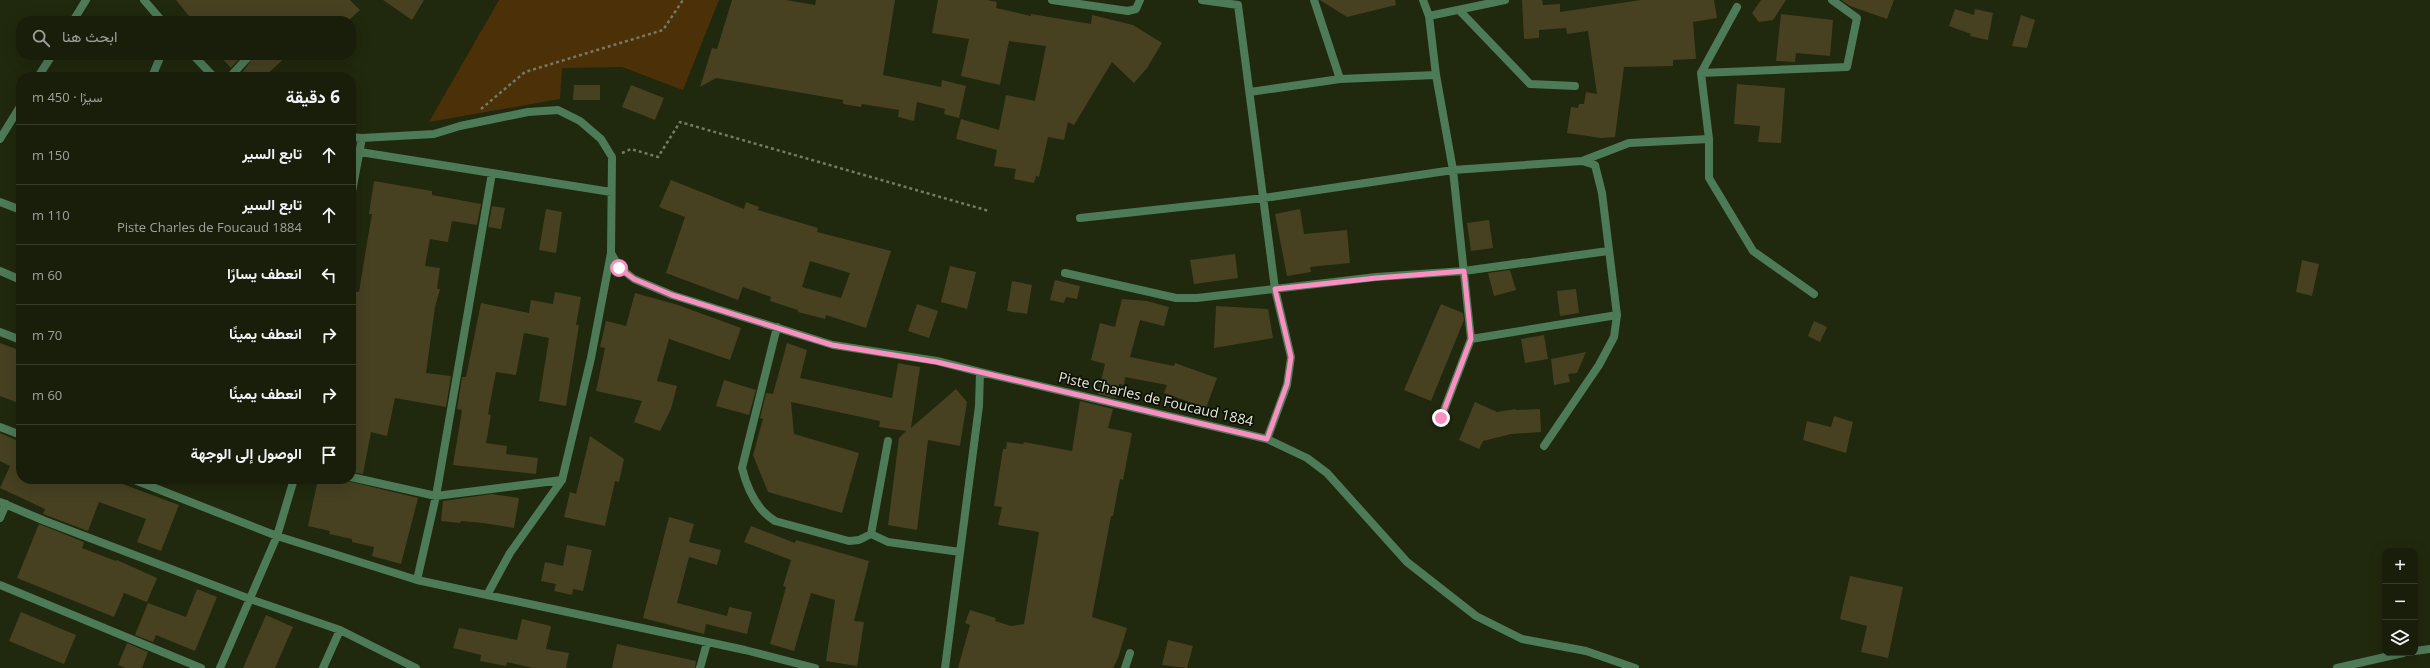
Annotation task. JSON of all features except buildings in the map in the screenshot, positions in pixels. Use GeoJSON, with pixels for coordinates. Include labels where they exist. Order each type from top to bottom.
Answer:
{"type":"FeatureCollection","features":[{"type":"Feature","properties":{"kind":"street"},"geometry":{"type":"LineString","coordinates":[[76,16],[86,0]]}},
{"type":"Feature","properties":{"kind":"street"},"geometry":{"type":"LineString","coordinates":[[144,0],[158,16]]}},
{"type":"Feature","properties":{"kind":"street"},"geometry":{"type":"LineString","coordinates":[[1052,0],[1119,11],[1136,9],[1140,0]]}},
{"type":"Feature","properties":{"kind":"street"},"geometry":{"type":"LineString","coordinates":[[1202,0],[1238,5],[1275,289],[1291,357],[1287,384],[1267,439]]}},
{"type":"Feature","properties":{"kind":"street"},"geometry":{"type":"LineString","coordinates":[[1314,0],[1340,79]]}},
{"type":"Feature","properties":{"kind":"street"},"geometry":{"type":"LineString","coordinates":[[1423,0],[1429,16],[1436,74],[1453,170],[1471,339],[1441,418]]}},
{"type":"Feature","properties":{"kind":"street"},"geometry":{"type":"LineString","coordinates":[[1429,16],[1505,0]]}},
{"type":"Feature","properties":{"kind":"street"},"geometry":{"type":"LineString","coordinates":[[1701,73],[1847,67],[1856,18],[1832,0]]}},
{"type":"Feature","properties":{"kind":"street"},"geometry":{"type":"LineString","coordinates":[[1737,7],[1701,73],[1709,139],[1709,178],[1753,250],[1814,294]]}},
{"type":"Feature","properties":{"kind":"street"},"geometry":{"type":"LineString","coordinates":[[1458,10],[1530,84],[1575,86]]}},
{"type":"Feature","properties":{"kind":"street"},"geometry":{"type":"LineString","coordinates":[[41,72],[49,60]]}},
{"type":"Feature","properties":{"kind":"street"},"geometry":{"type":"LineString","coordinates":[[154,72],[158,60]]}},
{"type":"Feature","properties":{"kind":"street"},"geometry":{"type":"LineString","coordinates":[[198,60],[209,72]]}},
{"type":"Feature","properties":{"kind":"street"},"geometry":{"type":"LineString","coordinates":[[235,72],[245,60]]}},
{"type":"Feature","properties":{"kind":"street"},"geometry":{"type":"LineString","coordinates":[[1250,92],[1340,79],[1436,74]]}},
{"type":"Feature","properties":{"kind":"street"},"geometry":{"type":"LineString","coordinates":[[356,137],[434,134],[460,126],[528,112],[558,110],[580,121],[601,138],[612,157],[614,174],[611,192],[611,253],[591,358],[562,480],[510,553],[487,595]]}},
{"type":"Feature","properties":{"kind":"street"},"geometry":{"type":"LineString","coordinates":[[0,139],[16,113]]}},
{"type":"Feature","properties":{"kind":"street"},"geometry":{"type":"LineString","coordinates":[[356,172],[362,138]]}},
{"type":"Feature","properties":{"kind":"street"},"geometry":{"type":"LineString","coordinates":[[1582,162],[1630,143],[1709,139]]}},
{"type":"Feature","properties":{"kind":"street"},"geometry":{"type":"LineString","coordinates":[[360,152],[611,192]]}},
{"type":"Feature","properties":{"kind":"street"},"geometry":{"type":"LineString","coordinates":[[1080,218],[1264,198],[1453,170],[1582,162],[1595,165],[1597,170],[1617,315],[1612,343],[1544,446]]}},
{"type":"Feature","properties":{"kind":"street"},"geometry":{"type":"LineString","coordinates":[[418,580],[436,496],[492,173]]}},
{"type":"Feature","properties":{"kind":"street"},"geometry":{"type":"LineString","coordinates":[[0,202],[16,208]]}},
{"type":"Feature","properties":{"kind":"street"},"geometry":{"type":"LineString","coordinates":[[1065,273],[1176,298],[1376,278],[1464,271],[1608,251]]}},
{"type":"Feature","properties":{"kind":"street","name":"Piste Charles de Foucaud 1884"},"geometry":{"type":"LineString","coordinates":[[611,253],[619,268],[634,279],[672,295],[832,345],[937,362],[1267,439],[1308,458],[1327,473],[1406,562],[1476,616],[1522,639],[1586,652],[1635,668]]}},
{"type":"Feature","properties":{"kind":"street"},"geometry":{"type":"LineString","coordinates":[[0,271],[16,278]]}},
{"type":"Feature","properties":{"kind":"street"},"geometry":{"type":"LineString","coordinates":[[1471,339],[1617,315]]}},
{"type":"Feature","properties":{"kind":"street"},"geometry":{"type":"LineString","coordinates":[[776,327],[743,457],[742,468],[745,480],[761,510],[775,521],[849,541],[859,540],[870,534]]}},
{"type":"Feature","properties":{"kind":"street"},"geometry":{"type":"LineString","coordinates":[[0,332],[16,338]]}},
{"type":"Feature","properties":{"kind":"street"},"geometry":{"type":"LineString","coordinates":[[945,668],[979,406],[980,372]]}},
{"type":"Feature","properties":{"kind":"street"},"geometry":{"type":"LineString","coordinates":[[0,427],[16,433]]}},
{"type":"Feature","properties":{"kind":"street"},"geometry":{"type":"LineString","coordinates":[[870,534],[888,441]]}},
{"type":"Feature","properties":{"kind":"street"},"geometry":{"type":"LineString","coordinates":[[356,478],[436,496],[562,480]]}},
{"type":"Feature","properties":{"kind":"street"},"geometry":{"type":"LineString","coordinates":[[145,484],[277,536],[418,580],[814,668]]}},
{"type":"Feature","properties":{"kind":"street"},"geometry":{"type":"LineString","coordinates":[[220,668],[277,536],[293,484]]}},
{"type":"Feature","properties":{"kind":"street"},"geometry":{"type":"LineString","coordinates":[[0,518],[3,503],[250,599],[340,630],[416,668]]}},
{"type":"Feature","properties":{"kind":"street"},"geometry":{"type":"LineString","coordinates":[[870,534],[888,542],[960,552]]}},
{"type":"Feature","properties":{"kind":"street"},"geometry":{"type":"LineString","coordinates":[[0,585],[201,668]]}},
{"type":"Feature","properties":{"kind":"street"},"geometry":{"type":"LineString","coordinates":[[323,668],[340,630]]}},
{"type":"Feature","properties":{"kind":"street"},"geometry":{"type":"LineString","coordinates":[[700,668],[707,643]]}},
{"type":"Feature","properties":{"kind":"street"},"geometry":{"type":"LineString","coordinates":[[2418,651],[2430,650]]}},
{"type":"Feature","properties":{"kind":"street"},"geometry":{"type":"LineString","coordinates":[[1125,668],[1130,653]]}},
{"type":"Feature","properties":{"kind":"street"},"geometry":{"type":"LineString","coordinates":[[2337,668],[2390,656]]}},
{"type":"Feature","properties":{"kind":"path"},"geometry":{"type":"LineString","coordinates":[[478,111],[525,72],[662,30],[683,0]]}},
{"type":"Feature","properties":{"kind":"path"},"geometry":{"type":"LineString","coordinates":[[612,157],[631,150],[658,156],[680,122],[989,211]]}},
{"type":"Feature","properties":{"kind":"shaded area"},"geometry":{"type":"Polygon","coordinates":[[[499,0],[719,0],[683,90],[622,67],[562,68],[560,99],[429,122],[499,0]]]}},
{"type":"Feature","properties":{"kind":"route"},"geometry":{"type":"LineString","coordinates":[[619,268],[634,279],[672,295],[832,345],[937,362],[1267,439],[1287,384],[1291,357],[1275,289],[1376,278],[1464,271],[1471,339],[1441,418]]}}]}
